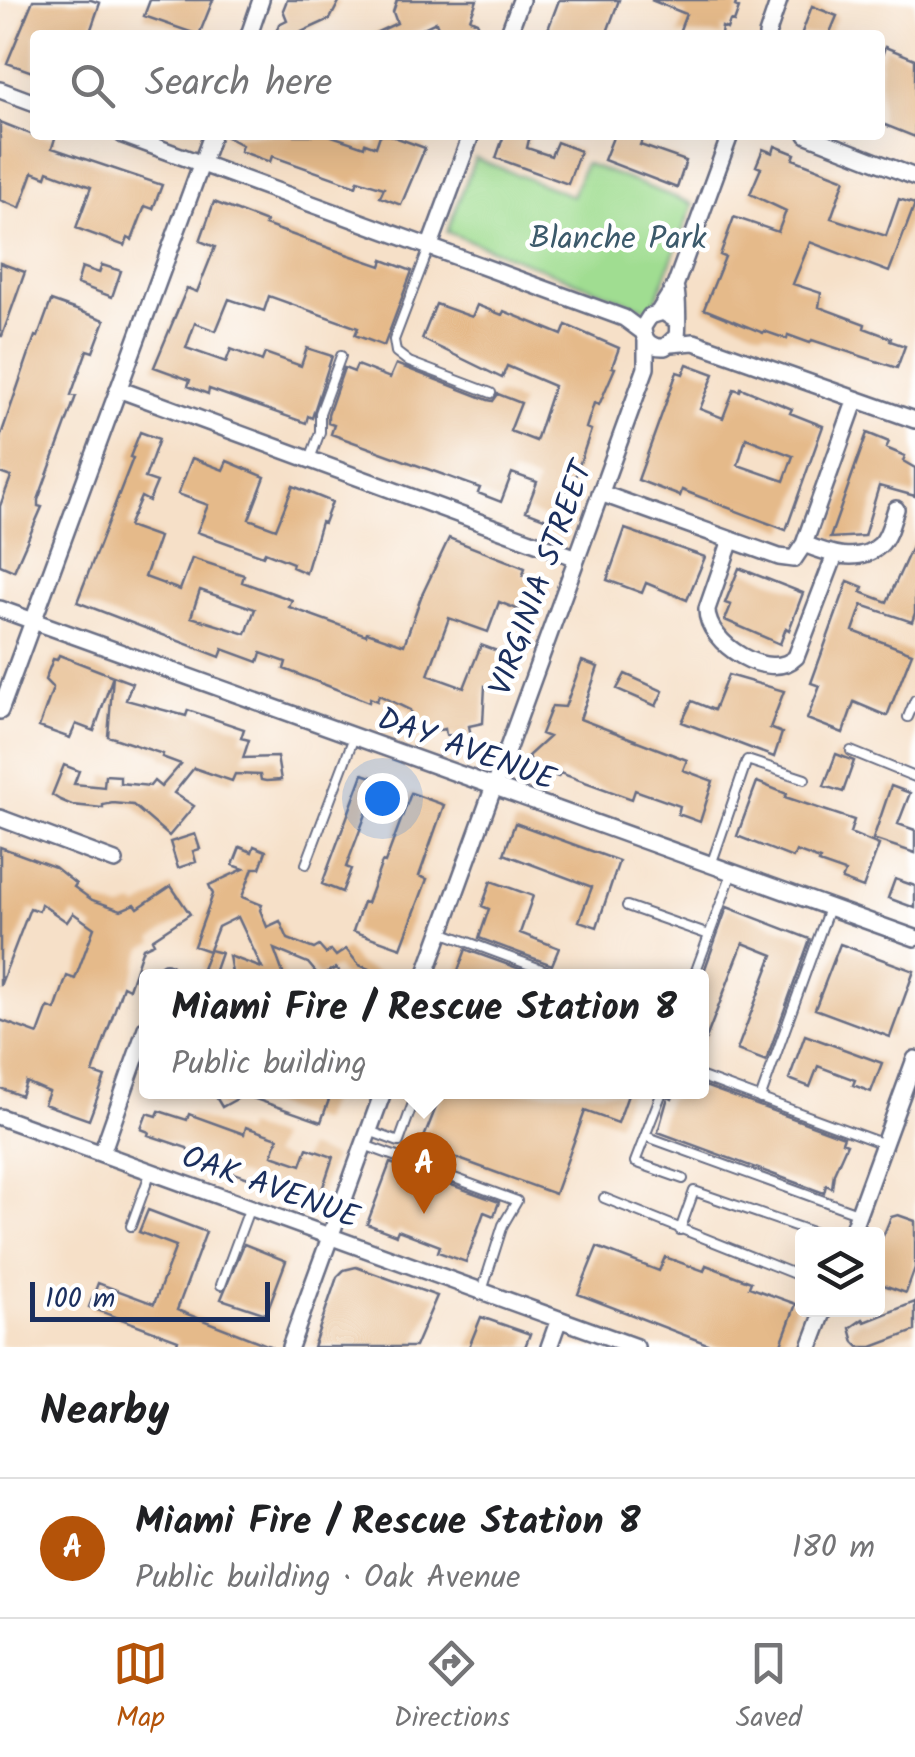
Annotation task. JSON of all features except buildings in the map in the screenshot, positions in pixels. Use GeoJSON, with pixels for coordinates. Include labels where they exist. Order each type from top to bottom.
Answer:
{"type":"FeatureCollection","features":[{"type":"Feature","properties":{"kind":"street"},"geometry":{"type":"LineString","coordinates":[[250,30],[261,0]]}},
{"type":"Feature","properties":{"kind":"street"},"geometry":{"type":"LineString","coordinates":[[510,30],[520,0]]}},
{"type":"Feature","properties":{"kind":"street"},"geometry":{"type":"LineString","coordinates":[[769,30],[780,0]]}},
{"type":"Feature","properties":{"kind":"street"},"geometry":{"type":"LineString","coordinates":[[0,90],[30,100]]}},
{"type":"Feature","properties":{"kind":"street"},"geometry":{"type":"LineString","coordinates":[[136,140],[624,318],[628,315],[649,325],[676,323],[693,336],[694,342]]}},
{"type":"Feature","properties":{"kind":"street"},"geometry":{"type":"LineString","coordinates":[[0,712],[210,140]]}},
{"type":"Feature","properties":{"kind":"street"},"geometry":{"type":"LineString","coordinates":[[429,248],[469,140]]}},
{"type":"Feature","properties":{"kind":"street"},"geometry":{"type":"LineString","coordinates":[[728,140],[676,286],[649,325],[654,346],[694,342],[915,420]]}},
{"type":"Feature","properties":{"kind":"street"},"geometry":{"type":"LineString","coordinates":[[819,140],[915,177]]}},
{"type":"Feature","properties":{"kind":"street"},"geometry":{"type":"LineString","coordinates":[[676,286],[676,323]]}},
{"type":"Feature","properties":{"kind":"street","name":"VIRGINIA STREET"},"geometry":{"type":"LineString","coordinates":[[646,368],[677,336],[676,323]]}},
{"type":"Feature","properties":{"kind":"street","name":"VIRGINIA STREET"},"geometry":{"type":"LineString","coordinates":[[428,969],[646,368],[649,325]]}},
{"type":"Feature","properties":{"kind":"street"},"geometry":{"type":"LineString","coordinates":[[118,388],[577,558]]}},
{"type":"Feature","properties":{"kind":"street"},"geometry":{"type":"LineString","coordinates":[[600,493],[788,560],[798,556],[804,544],[856,399]]}},
{"type":"Feature","properties":{"kind":"street"},"geometry":{"type":"LineString","coordinates":[[804,544],[835,554],[875,549],[896,509]]}},
{"type":"Feature","properties":{"kind":"street"},"geometry":{"type":"LineString","coordinates":[[731,540],[707,609],[710,626],[736,653],[765,664],[786,665],[800,649],[835,554]]}},
{"type":"Feature","properties":{"kind":"street","name":"DAY AVENUE"},"geometry":{"type":"LineString","coordinates":[[0,609],[915,938]]}},
{"type":"Feature","properties":{"kind":"street"},"geometry":{"type":"LineString","coordinates":[[0,818],[114,861]]}},
{"type":"Feature","properties":{"kind":"street"},"geometry":{"type":"LineString","coordinates":[[102,1154],[139,1048]]}},
{"type":"Feature","properties":{"kind":"street"},"geometry":{"type":"LineString","coordinates":[[853,1227],[915,1059]]}},
{"type":"Feature","properties":{"kind":"street"},"geometry":{"type":"LineString","coordinates":[[290,1347],[380,1099]]}},
{"type":"Feature","properties":{"kind":"street","name":"OAK AVENUE"},"geometry":{"type":"LineString","coordinates":[[0,1117],[636,1347]]}},
{"type":"Feature","properties":{"kind":"street"},"geometry":{"type":"LineString","coordinates":[[810,1347],[821,1317]]}},
{"type":"Feature","properties":{"kind":"street"},"geometry":{"type":"LineString","coordinates":[[548,1347],[559,1318]]}},
{"type":"Feature","properties":{"kind":"lane"},"geometry":{"type":"LineString","coordinates":[[429,248],[394,340],[396,352],[409,362],[491,393]]}},
{"type":"Feature","properties":{"kind":"lane"},"geometry":{"type":"LineString","coordinates":[[310,459],[320,432],[320,412],[342,356]]}},
{"type":"Feature","properties":{"kind":"lane"},"geometry":{"type":"LineString","coordinates":[[908,718],[915,700]]}},
{"type":"Feature","properties":{"kind":"lane"},"geometry":{"type":"LineString","coordinates":[[306,864],[354,737]]}},
{"type":"Feature","properties":{"kind":"lane"},"geometry":{"type":"LineString","coordinates":[[850,751],[915,777]]}},
{"type":"Feature","properties":{"kind":"lane"},"geometry":{"type":"LineString","coordinates":[[710,865],[748,760],[805,779]]}},
{"type":"Feature","properties":{"kind":"lane"},"geometry":{"type":"LineString","coordinates":[[697,969],[732,872]]}},
{"type":"Feature","properties":{"kind":"lane"},"geometry":{"type":"LineString","coordinates":[[627,906],[709,935]]}},
{"type":"Feature","properties":{"kind":"lane"},"geometry":{"type":"LineString","coordinates":[[760,1099],[829,908]]}},
{"type":"Feature","properties":{"kind":"lane"},"geometry":{"type":"LineString","coordinates":[[441,932],[541,969]]}},
{"type":"Feature","properties":{"kind":"lane"},"geometry":{"type":"LineString","coordinates":[[709,1080],[884,1144]]}},
{"type":"Feature","properties":{"kind":"lane"},"geometry":{"type":"LineString","coordinates":[[366,1138],[399,1142],[414,1099]]}},
{"type":"Feature","properties":{"kind":"lane"},"geometry":{"type":"LineString","coordinates":[[659,1099],[635,1162],[683,1180]]}},
{"type":"Feature","properties":{"kind":"lane"},"geometry":{"type":"LineString","coordinates":[[645,1136],[858,1213]]}},
{"type":"Feature","properties":{"kind":"lane"},"geometry":{"type":"LineString","coordinates":[[366,1138],[517,1201],[503,1224],[482,1291]]}},
{"type":"Feature","properties":{"kind":"lane"},"geometry":{"type":"LineString","coordinates":[[131,1226],[151,1171]]}},
{"type":"Feature","properties":{"kind":"lane"},"geometry":{"type":"LineString","coordinates":[[680,1230],[694,1192],[797,1227]]}},
{"type":"Feature","properties":{"kind":"lane"},"geometry":{"type":"LineString","coordinates":[[604,1198],[795,1274]]}},
{"type":"Feature","properties":{"kind":"lane"},"geometry":{"type":"LineString","coordinates":[[220,1286],[250,1207]]}},
{"type":"Feature","properties":{"kind":"green space","name":"Blanche Park"},"geometry":{"type":"Polygon","coordinates":[[[475,158],[572,196],[585,163],[693,204],[652,311],[447,232],[475,158]]]}},
{"type":"Feature","properties":{"kind":"place","name":"Miami Fire / Rescue Station 8"},"geometry":{"type":"Point","coordinates":[424,1214]}}]}
